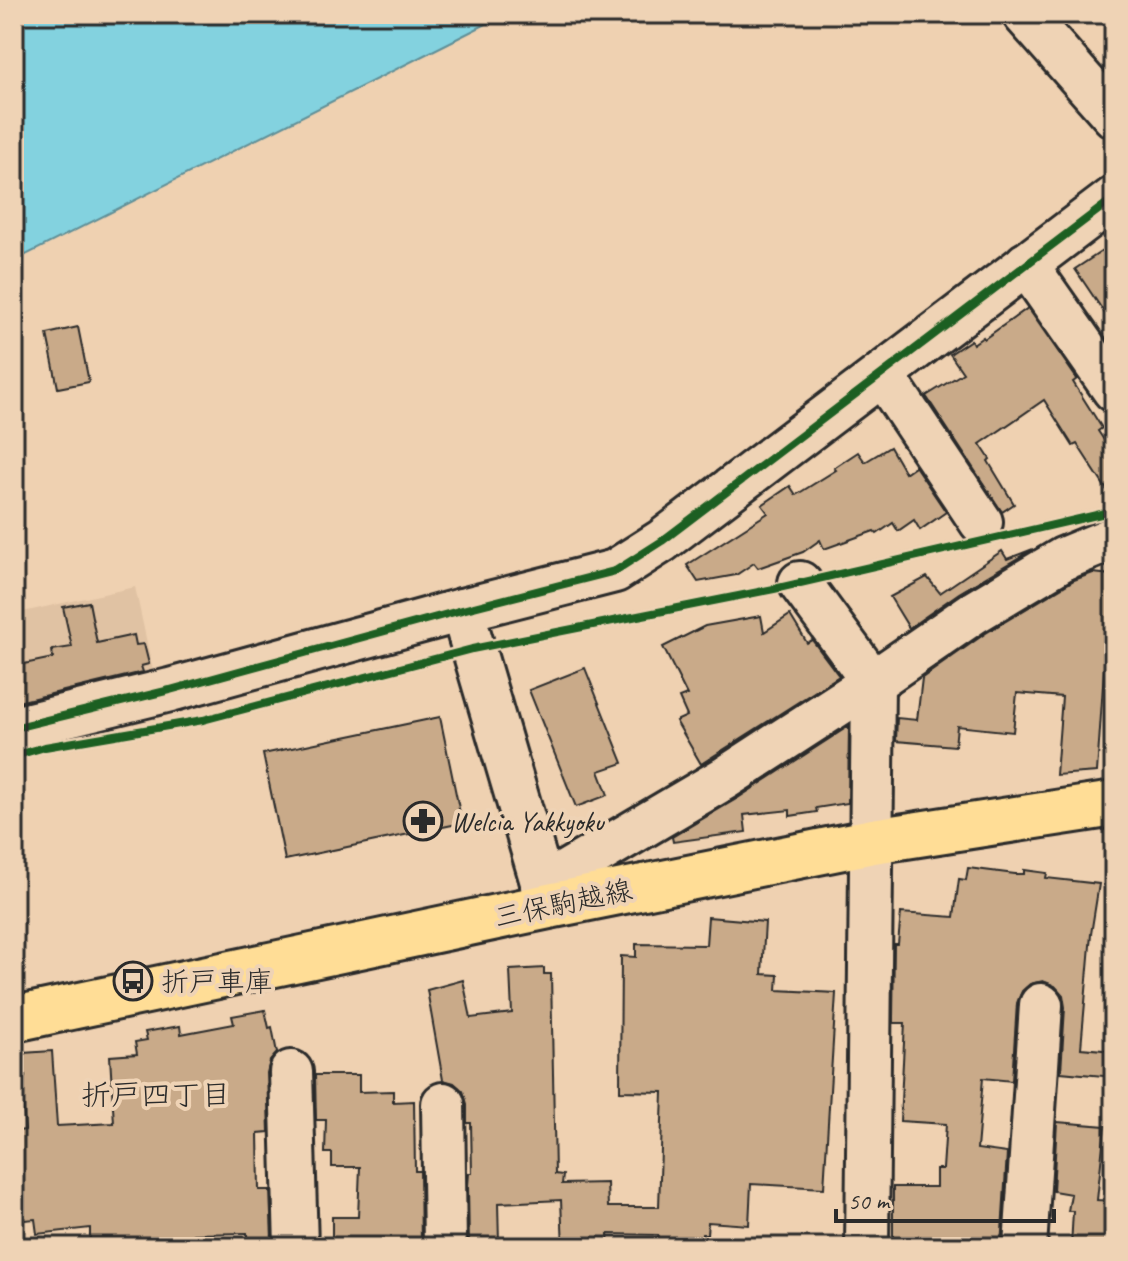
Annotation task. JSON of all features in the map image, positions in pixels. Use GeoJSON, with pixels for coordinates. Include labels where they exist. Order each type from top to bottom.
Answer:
{"type":"FeatureCollection","features":[{"type":"Feature","properties":{"kind":"main road","name":"三保駒越線"},"geometry":{"type":"LineString","coordinates":[[14,1019],[545,896],[1114,804]]}},
{"type":"Feature","properties":{"kind":"street"},"geometry":{"type":"LineString","coordinates":[[1024,14],[1114,116]]}},
{"type":"Feature","properties":{"kind":"street"},"geometry":{"type":"LineString","coordinates":[[14,728],[170,690],[615,571],[662,541],[1114,198]]}},
{"type":"Feature","properties":{"kind":"street"},"geometry":{"type":"LineString","coordinates":[[1026,264],[1114,390]]}},
{"type":"Feature","properties":{"kind":"street"},"geometry":{"type":"LineString","coordinates":[[882,374],[981,522]]}},
{"type":"Feature","properties":{"kind":"street"},"geometry":{"type":"LineString","coordinates":[[462,610],[545,896],[986,605],[1063,559],[1114,538]]}},
{"type":"Feature","properties":{"kind":"street"},"geometry":{"type":"LineString","coordinates":[[800,583],[873,682],[867,1247]]}},
{"type":"Feature","properties":{"kind":"street"},"geometry":{"type":"LineString","coordinates":[[1025,1247],[1041,1005]]}},
{"type":"Feature","properties":{"kind":"street"},"geometry":{"type":"LineString","coordinates":[[291,1072],[296,1247]]}},
{"type":"Feature","properties":{"kind":"street"},"geometry":{"type":"LineString","coordinates":[[443,1104],[445,1247]]}},
{"type":"Feature","properties":{"kind":"shaded area"},"geometry":{"type":"Polygon","coordinates":[[[135,587],[156,685],[14,715],[14,614],[135,587]]]}},
{"type":"Feature","properties":{"kind":"water"},"geometry":{"type":"Polygon","coordinates":[[[14,14],[506,14],[14,261],[14,14]]]}},
{"type":"Feature","properties":{"kind":"building"},"geometry":{"type":"Polygon","coordinates":[[[1104,250],[1114,265],[1114,327],[1075,269],[1104,250]]]}},
{"type":"Feature","properties":{"kind":"building"},"geometry":{"type":"Polygon","coordinates":[[[1028,308],[1077,379],[1073,382],[1102,428],[1098,431],[1114,455],[1114,501],[1044,400],[980,444],[1014,504],[1002,512],[926,396],[963,373],[950,354],[971,340],[973,344],[984,339],[1028,308]]]}},
{"type":"Feature","properties":{"kind":"building"},"geometry":{"type":"Polygon","coordinates":[[[78,327],[89,382],[58,388],[47,334],[78,327]]]}},
{"type":"Feature","properties":{"kind":"building"},"geometry":{"type":"Polygon","coordinates":[[[890,447],[905,473],[915,466],[946,512],[920,530],[914,520],[898,531],[893,523],[877,534],[874,531],[824,549],[820,540],[803,552],[758,568],[754,563],[736,575],[698,582],[687,565],[768,513],[762,505],[790,486],[796,495],[858,452],[865,462],[890,447]]]}},
{"type":"Feature","properties":{"kind":"building"},"geometry":{"type":"Polygon","coordinates":[[[1033,549],[959,593],[909,628],[890,597],[927,577],[940,593],[1002,551],[1007,559],[1033,549]]]}},
{"type":"Feature","properties":{"kind":"building"},"geometry":{"type":"Polygon","coordinates":[[[1093,573],[1111,575],[1110,582],[1114,583],[1114,680],[1104,671],[1097,772],[1056,775],[1062,697],[1017,693],[1013,732],[957,726],[955,746],[896,741],[897,718],[917,720],[922,678],[986,633],[1074,580],[1093,573]]]}},
{"type":"Feature","properties":{"kind":"building"},"geometry":{"type":"Polygon","coordinates":[[[89,602],[97,643],[134,635],[136,645],[144,644],[149,664],[141,666],[143,672],[18,702],[14,666],[53,658],[52,650],[72,647],[63,607],[89,602]]]}},
{"type":"Feature","properties":{"kind":"building"},"geometry":{"type":"Polygon","coordinates":[[[790,615],[807,643],[812,640],[839,676],[701,764],[676,721],[687,716],[679,698],[687,695],[663,647],[705,626],[761,616],[764,632],[790,615]]]}},
{"type":"Feature","properties":{"kind":"building"},"geometry":{"type":"Polygon","coordinates":[[[585,668],[623,763],[599,771],[608,795],[576,807],[529,690],[585,668]]]}},
{"type":"Feature","properties":{"kind":"building"},"geometry":{"type":"Polygon","coordinates":[[[440,717],[462,823],[285,860],[263,754],[440,717]]]}},
{"type":"Feature","properties":{"kind":"building"},"geometry":{"type":"Polygon","coordinates":[[[849,726],[848,803],[790,816],[790,810],[744,815],[746,832],[673,842],[672,837],[849,726]]]}},
{"type":"Feature","properties":{"kind":"building"},"geometry":{"type":"Polygon","coordinates":[[[968,868],[1015,874],[1024,874],[1024,870],[1047,873],[1046,878],[1099,884],[1091,934],[1081,1048],[1114,1051],[1114,1077],[1061,1072],[1063,995],[1055,986],[1043,981],[1030,984],[1022,991],[1017,1003],[1012,1081],[983,1078],[977,1149],[1007,1153],[1001,1247],[893,1247],[893,1187],[936,1187],[936,1169],[943,1169],[946,1124],[900,1121],[905,1023],[894,1023],[893,1019],[894,944],[898,944],[901,913],[954,917],[959,879],[966,880],[968,868]]]}},
{"type":"Feature","properties":{"kind":"building"},"geometry":{"type":"Polygon","coordinates":[[[708,917],[765,922],[762,974],[778,975],[777,990],[836,993],[824,1188],[751,1184],[749,1225],[708,1222],[707,1234],[702,1234],[702,1247],[657,1247],[658,1235],[608,1234],[609,1247],[563,1247],[561,1200],[498,1203],[499,1243],[469,1245],[471,1123],[467,1123],[463,1091],[454,1083],[443,1080],[427,990],[463,980],[471,1018],[512,1013],[510,970],[544,968],[544,974],[551,974],[555,1174],[563,1175],[562,1184],[607,1183],[608,1207],[659,1207],[663,1092],[620,1091],[621,956],[636,957],[636,944],[706,945],[708,917]]]}},
{"type":"Feature","properties":{"kind":"building"},"geometry":{"type":"Polygon","coordinates":[[[265,1010],[277,1053],[270,1061],[267,1073],[269,1132],[258,1133],[259,1190],[270,1190],[272,1239],[247,1239],[247,1233],[194,1234],[195,1247],[90,1247],[90,1228],[37,1234],[35,1219],[14,1221],[14,1141],[19,1140],[18,1131],[25,1130],[21,1078],[25,1077],[23,1053],[52,1051],[57,1126],[114,1123],[110,1056],[137,1054],[135,1042],[147,1040],[145,1032],[180,1026],[181,1034],[234,1024],[232,1016],[265,1010]]]}},
{"type":"Feature","properties":{"kind":"building"},"geometry":{"type":"Polygon","coordinates":[[[315,1075],[359,1075],[359,1092],[393,1091],[393,1102],[414,1101],[415,1171],[420,1171],[421,1247],[332,1247],[332,1217],[358,1217],[360,1167],[332,1167],[332,1153],[325,1153],[326,1120],[316,1120],[315,1075]]]}},
{"type":"Feature","properties":{"kind":"building"},"geometry":{"type":"Polygon","coordinates":[[[1057,1122],[1105,1126],[1097,1200],[1114,1201],[1114,1247],[1071,1247],[1073,1211],[1068,1211],[1071,1194],[1053,1191],[1057,1122]]]}},
{"type":"Feature","properties":{"kind":"cycle path"},"geometry":{"type":"LineString","coordinates":[[14,728],[170,690],[615,571],[662,541],[1114,198]]}},
{"type":"Feature","properties":{"kind":"cycle path"},"geometry":{"type":"LineString","coordinates":[[14,756],[45,747],[203,720],[472,649],[774,589],[1114,511]]}},
{"type":"Feature","properties":{"kind":"place","name":"Welcia Yakkyoku"},"geometry":{"type":"Point","coordinates":[423,821]}},
{"type":"Feature","properties":{"kind":"place","name":"折戸車庫"},"geometry":{"type":"Point","coordinates":[133,981]}},
{"type":"Feature","properties":{"kind":"district","name":"折戸四丁目"},"geometry":{"type":"Point","coordinates":[156,1095]}}]}
